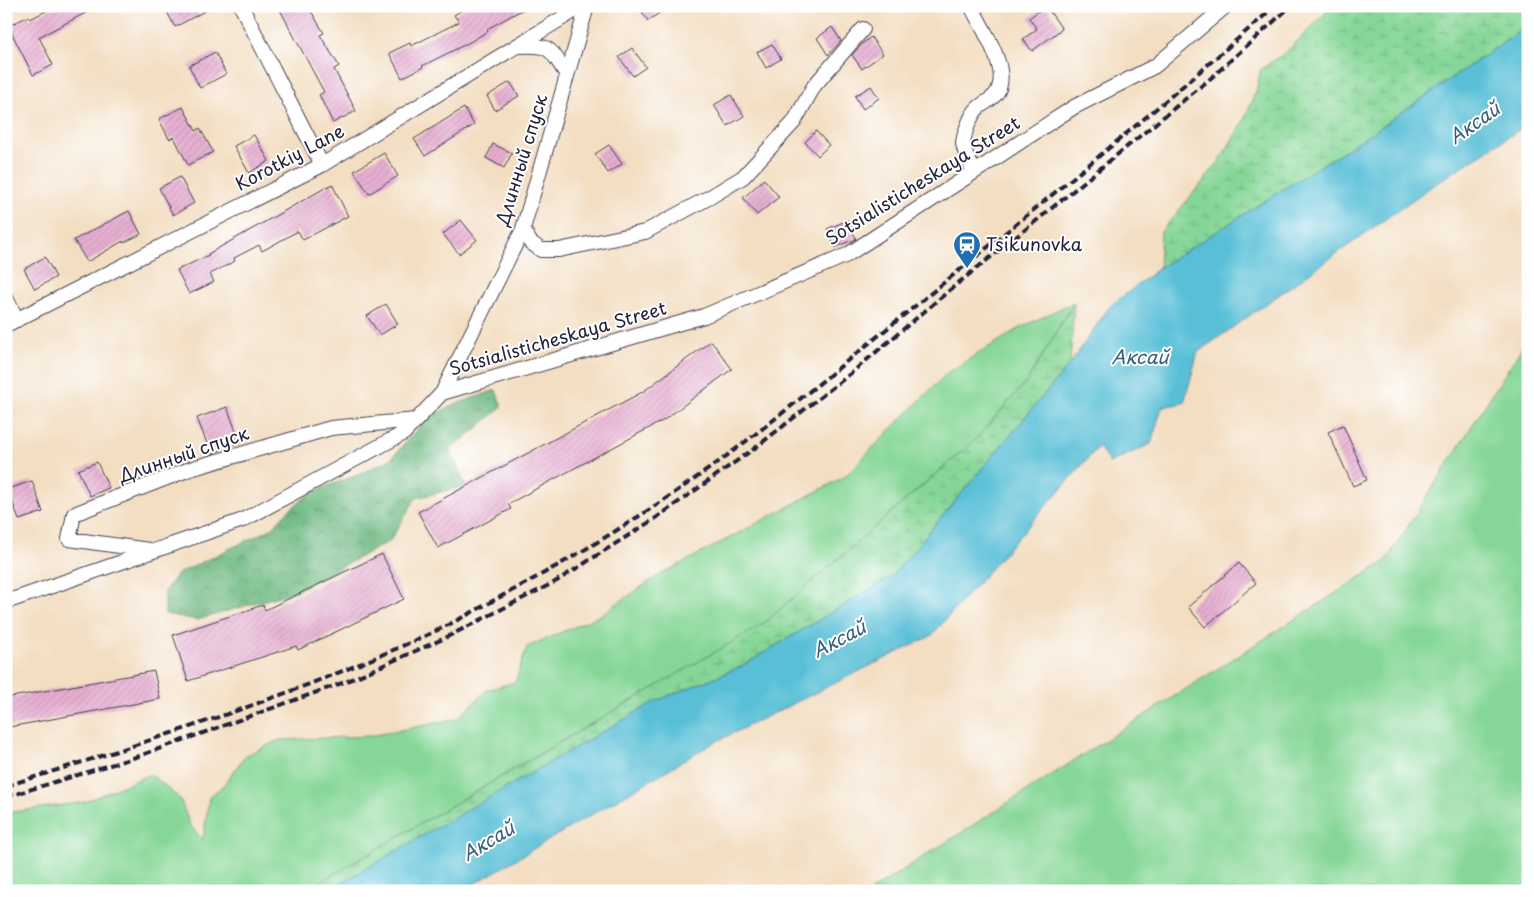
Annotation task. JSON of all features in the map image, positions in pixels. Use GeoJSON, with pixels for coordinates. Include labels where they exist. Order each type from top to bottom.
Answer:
{"type":"FeatureCollection","features":[{"type":"Feature","properties":{"kind":"street"},"geometry":{"type":"LineString","coordinates":[[241,6],[322,164]]}},
{"type":"Feature","properties":{"kind":"street","name":"Korotkiy Lane"},"geometry":{"type":"LineString","coordinates":[[12,323],[322,164],[582,6]]}},
{"type":"Feature","properties":{"kind":"street","name":"Длинный спуск"},"geometry":{"type":"LineString","coordinates":[[6,602],[243,520],[404,433],[442,393],[523,229],[587,6]]}},
{"type":"Feature","properties":{"kind":"street"},"geometry":{"type":"LineString","coordinates":[[971,6],[998,56],[1001,83],[994,97],[978,108],[972,115],[966,134],[963,144],[974,172]]}},
{"type":"Feature","properties":{"kind":"street","name":"Sotsialisticheskaya Street"},"geometry":{"type":"LineString","coordinates":[[442,393],[704,316],[847,255],[1074,107],[1155,66],[1226,6]]}},
{"type":"Feature","properties":{"kind":"street"},"geometry":{"type":"LineString","coordinates":[[523,229],[530,242],[541,250],[558,250],[645,232],[710,197],[743,177],[788,129],[794,122],[814,86],[863,30]]}},
{"type":"Feature","properties":{"kind":"street"},"geometry":{"type":"LineString","coordinates":[[516,46],[539,45],[551,49],[567,74]]}},
{"type":"Feature","properties":{"kind":"street"},"geometry":{"type":"LineString","coordinates":[[6,298],[12,323]]}},
{"type":"Feature","properties":{"kind":"street","name":"Длинный спуск"},"geometry":{"type":"LineString","coordinates":[[153,551],[69,539],[74,514],[190,469],[331,428],[416,420]]}},
{"type":"Feature","properties":{"kind":"green space"},"geometry":{"type":"Polygon","coordinates":[[[1333,6],[1528,6],[1528,26],[1372,133],[1159,268],[1161,232],[1219,162],[1244,120],[1256,91],[1261,69],[1286,52],[1333,6]]]}},
{"type":"Feature","properties":{"kind":"green space"},"geometry":{"type":"Polygon","coordinates":[[[1074,302],[1028,380],[976,439],[763,624],[682,673],[305,891],[6,891],[6,813],[84,802],[151,774],[180,799],[190,825],[203,840],[209,797],[223,786],[245,756],[279,740],[370,736],[457,719],[487,690],[515,682],[527,647],[599,616],[656,577],[844,477],[948,372],[1022,327],[1074,302]]]}},
{"type":"Feature","properties":{"kind":"green space"},"geometry":{"type":"Polygon","coordinates":[[[1074,302],[1070,364],[891,577],[740,667],[654,702],[327,891],[305,891],[763,624],[976,439],[1028,380],[1074,302]]]}},
{"type":"Feature","properties":{"kind":"green space"},"geometry":{"type":"Polygon","coordinates":[[[1528,338],[1528,891],[870,891],[1386,561],[1528,338]]]}},
{"type":"Feature","properties":{"kind":"green space"},"geometry":{"type":"Polygon","coordinates":[[[496,390],[502,407],[450,450],[466,486],[416,498],[390,541],[296,591],[197,620],[165,614],[165,591],[177,574],[271,529],[288,511],[312,492],[359,474],[391,459],[425,420],[453,405],[496,390]]]}},
{"type":"Feature","properties":{"kind":"water","name":"Аксай"},"geometry":{"type":"Polygon","coordinates":[[[1528,26],[1528,124],[1435,184],[1198,352],[1184,403],[1162,407],[1151,444],[1109,463],[1099,446],[931,636],[715,742],[462,891],[327,891],[654,702],[740,667],[891,577],[1070,364],[1109,307],[1159,268],[1372,133],[1528,26]]]}},
{"type":"Feature","properties":{"kind":"building"},"geometry":{"type":"Polygon","coordinates":[[[56,6],[99,6],[39,37],[53,65],[33,75],[8,26],[29,16],[30,19],[56,6]]]}},
{"type":"Feature","properties":{"kind":"building"},"geometry":{"type":"Polygon","coordinates":[[[164,6],[214,6],[175,27],[164,6]]]}},
{"type":"Feature","properties":{"kind":"building"},"geometry":{"type":"Polygon","coordinates":[[[278,6],[308,6],[324,33],[320,35],[339,66],[334,69],[356,111],[333,123],[319,95],[324,92],[278,6]]]}},
{"type":"Feature","properties":{"kind":"building"},"geometry":{"type":"Polygon","coordinates":[[[469,6],[529,6],[487,29],[488,31],[468,43],[402,78],[389,53],[410,43],[411,46],[459,22],[454,15],[469,6]]]}},
{"type":"Feature","properties":{"kind":"building"},"geometry":{"type":"Polygon","coordinates":[[[638,6],[669,6],[648,21],[638,6]]]}},
{"type":"Feature","properties":{"kind":"building"},"geometry":{"type":"Polygon","coordinates":[[[1046,6],[1062,29],[1032,51],[1023,39],[1037,29],[1029,18],[1046,6]]]}},
{"type":"Feature","properties":{"kind":"building"},"geometry":{"type":"Polygon","coordinates":[[[832,27],[841,41],[828,55],[817,38],[832,27]]]}},
{"type":"Feature","properties":{"kind":"building"},"geometry":{"type":"Polygon","coordinates":[[[871,37],[883,54],[862,69],[852,55],[871,37]]]}},
{"type":"Feature","properties":{"kind":"building"},"geometry":{"type":"Polygon","coordinates":[[[772,44],[781,59],[766,68],[757,52],[772,44]]]}},
{"type":"Feature","properties":{"kind":"building"},"geometry":{"type":"Polygon","coordinates":[[[632,48],[646,67],[633,76],[619,57],[632,48]]]}},
{"type":"Feature","properties":{"kind":"building"},"geometry":{"type":"Polygon","coordinates":[[[215,52],[226,74],[200,88],[189,66],[215,52]]]}},
{"type":"Feature","properties":{"kind":"building"},"geometry":{"type":"Polygon","coordinates":[[[510,82],[519,96],[495,110],[487,96],[510,82]]]}},
{"type":"Feature","properties":{"kind":"building"},"geometry":{"type":"Polygon","coordinates":[[[871,86],[879,98],[863,109],[855,96],[871,86]]]}},
{"type":"Feature","properties":{"kind":"building"},"geometry":{"type":"Polygon","coordinates":[[[731,95],[744,116],[727,126],[714,105],[731,95]]]}},
{"type":"Feature","properties":{"kind":"building"},"geometry":{"type":"Polygon","coordinates":[[[183,107],[196,131],[200,128],[213,152],[188,165],[174,137],[169,139],[159,119],[183,107]]]}},
{"type":"Feature","properties":{"kind":"building"},"geometry":{"type":"Polygon","coordinates":[[[464,108],[474,125],[425,156],[414,139],[464,108]]]}},
{"type":"Feature","properties":{"kind":"building"},"geometry":{"type":"Polygon","coordinates":[[[816,131],[829,145],[818,156],[805,142],[816,131]]]}},
{"type":"Feature","properties":{"kind":"building"},"geometry":{"type":"Polygon","coordinates":[[[254,135],[269,161],[249,173],[234,146],[254,135]]]}},
{"type":"Feature","properties":{"kind":"building"},"geometry":{"type":"Polygon","coordinates":[[[493,144],[512,153],[504,168],[486,158],[493,144]]]}},
{"type":"Feature","properties":{"kind":"building"},"geometry":{"type":"Polygon","coordinates":[[[609,145],[622,164],[608,173],[595,154],[609,145]]]}},
{"type":"Feature","properties":{"kind":"building"},"geometry":{"type":"Polygon","coordinates":[[[384,153],[398,176],[369,194],[354,171],[384,153]]]}},
{"type":"Feature","properties":{"kind":"building"},"geometry":{"type":"Polygon","coordinates":[[[180,177],[194,203],[173,215],[159,188],[180,177]]]}},
{"type":"Feature","properties":{"kind":"building"},"geometry":{"type":"Polygon","coordinates":[[[764,179],[779,197],[757,215],[743,198],[764,179]]]}},
{"type":"Feature","properties":{"kind":"building"},"geometry":{"type":"Polygon","coordinates":[[[332,184],[348,216],[303,240],[298,231],[262,251],[259,245],[234,258],[235,261],[210,274],[214,282],[189,294],[177,270],[209,255],[332,184]]]}},
{"type":"Feature","properties":{"kind":"building"},"geometry":{"type":"Polygon","coordinates":[[[129,211],[141,234],[123,243],[123,241],[87,262],[74,240],[129,211]]]}},
{"type":"Feature","properties":{"kind":"building"},"geometry":{"type":"Polygon","coordinates":[[[461,220],[477,240],[459,254],[443,234],[461,220]]]}},
{"type":"Feature","properties":{"kind":"building"},"geometry":{"type":"Polygon","coordinates":[[[848,220],[856,239],[835,247],[827,229],[848,220]]]}},
{"type":"Feature","properties":{"kind":"building"},"geometry":{"type":"Polygon","coordinates":[[[45,257],[56,277],[35,289],[24,269],[45,257]]]}},
{"type":"Feature","properties":{"kind":"building"},"geometry":{"type":"Polygon","coordinates":[[[386,304],[398,324],[380,335],[367,316],[386,304]]]}},
{"type":"Feature","properties":{"kind":"building"},"geometry":{"type":"Polygon","coordinates":[[[711,341],[732,369],[664,420],[508,504],[511,509],[438,548],[418,512],[644,391],[711,341]]]}},
{"type":"Feature","properties":{"kind":"building"},"geometry":{"type":"Polygon","coordinates":[[[227,407],[240,442],[211,454],[197,418],[227,407]]]}},
{"type":"Feature","properties":{"kind":"building"},"geometry":{"type":"Polygon","coordinates":[[[1343,425],[1367,480],[1353,486],[1328,432],[1343,425]]]}},
{"type":"Feature","properties":{"kind":"building"},"geometry":{"type":"Polygon","coordinates":[[[97,462],[109,488],[90,496],[78,470],[97,462]]]}},
{"type":"Feature","properties":{"kind":"building"},"geometry":{"type":"Polygon","coordinates":[[[32,481],[43,512],[19,520],[8,489],[32,481]]]}},
{"type":"Feature","properties":{"kind":"building"},"geometry":{"type":"Polygon","coordinates":[[[382,554],[404,599],[298,650],[296,646],[188,681],[173,635],[263,605],[265,610],[382,554]]]}},
{"type":"Feature","properties":{"kind":"building"},"geometry":{"type":"Polygon","coordinates":[[[1239,563],[1256,583],[1205,627],[1188,607],[1239,563]]]}},
{"type":"Feature","properties":{"kind":"building"},"geometry":{"type":"Polygon","coordinates":[[[154,671],[160,699],[9,727],[6,698],[154,671]]]}},
{"type":"Feature","properties":{"kind":"railway"},"geometry":{"type":"LineString","coordinates":[[6,786],[226,715],[387,653],[440,629],[596,543],[689,483],[791,406],[1096,158],[1275,6]]}},
{"type":"Feature","properties":{"kind":"railway"},"geometry":{"type":"LineString","coordinates":[[6,797],[136,757],[345,682],[445,638],[555,582],[656,518],[755,448],[850,374],[957,284],[1211,78],[1291,6]]}},
{"type":"Feature","properties":{"kind":"place","name":"Tsikunovka"},"geometry":{"type":"Point","coordinates":[967,269]}}]}
